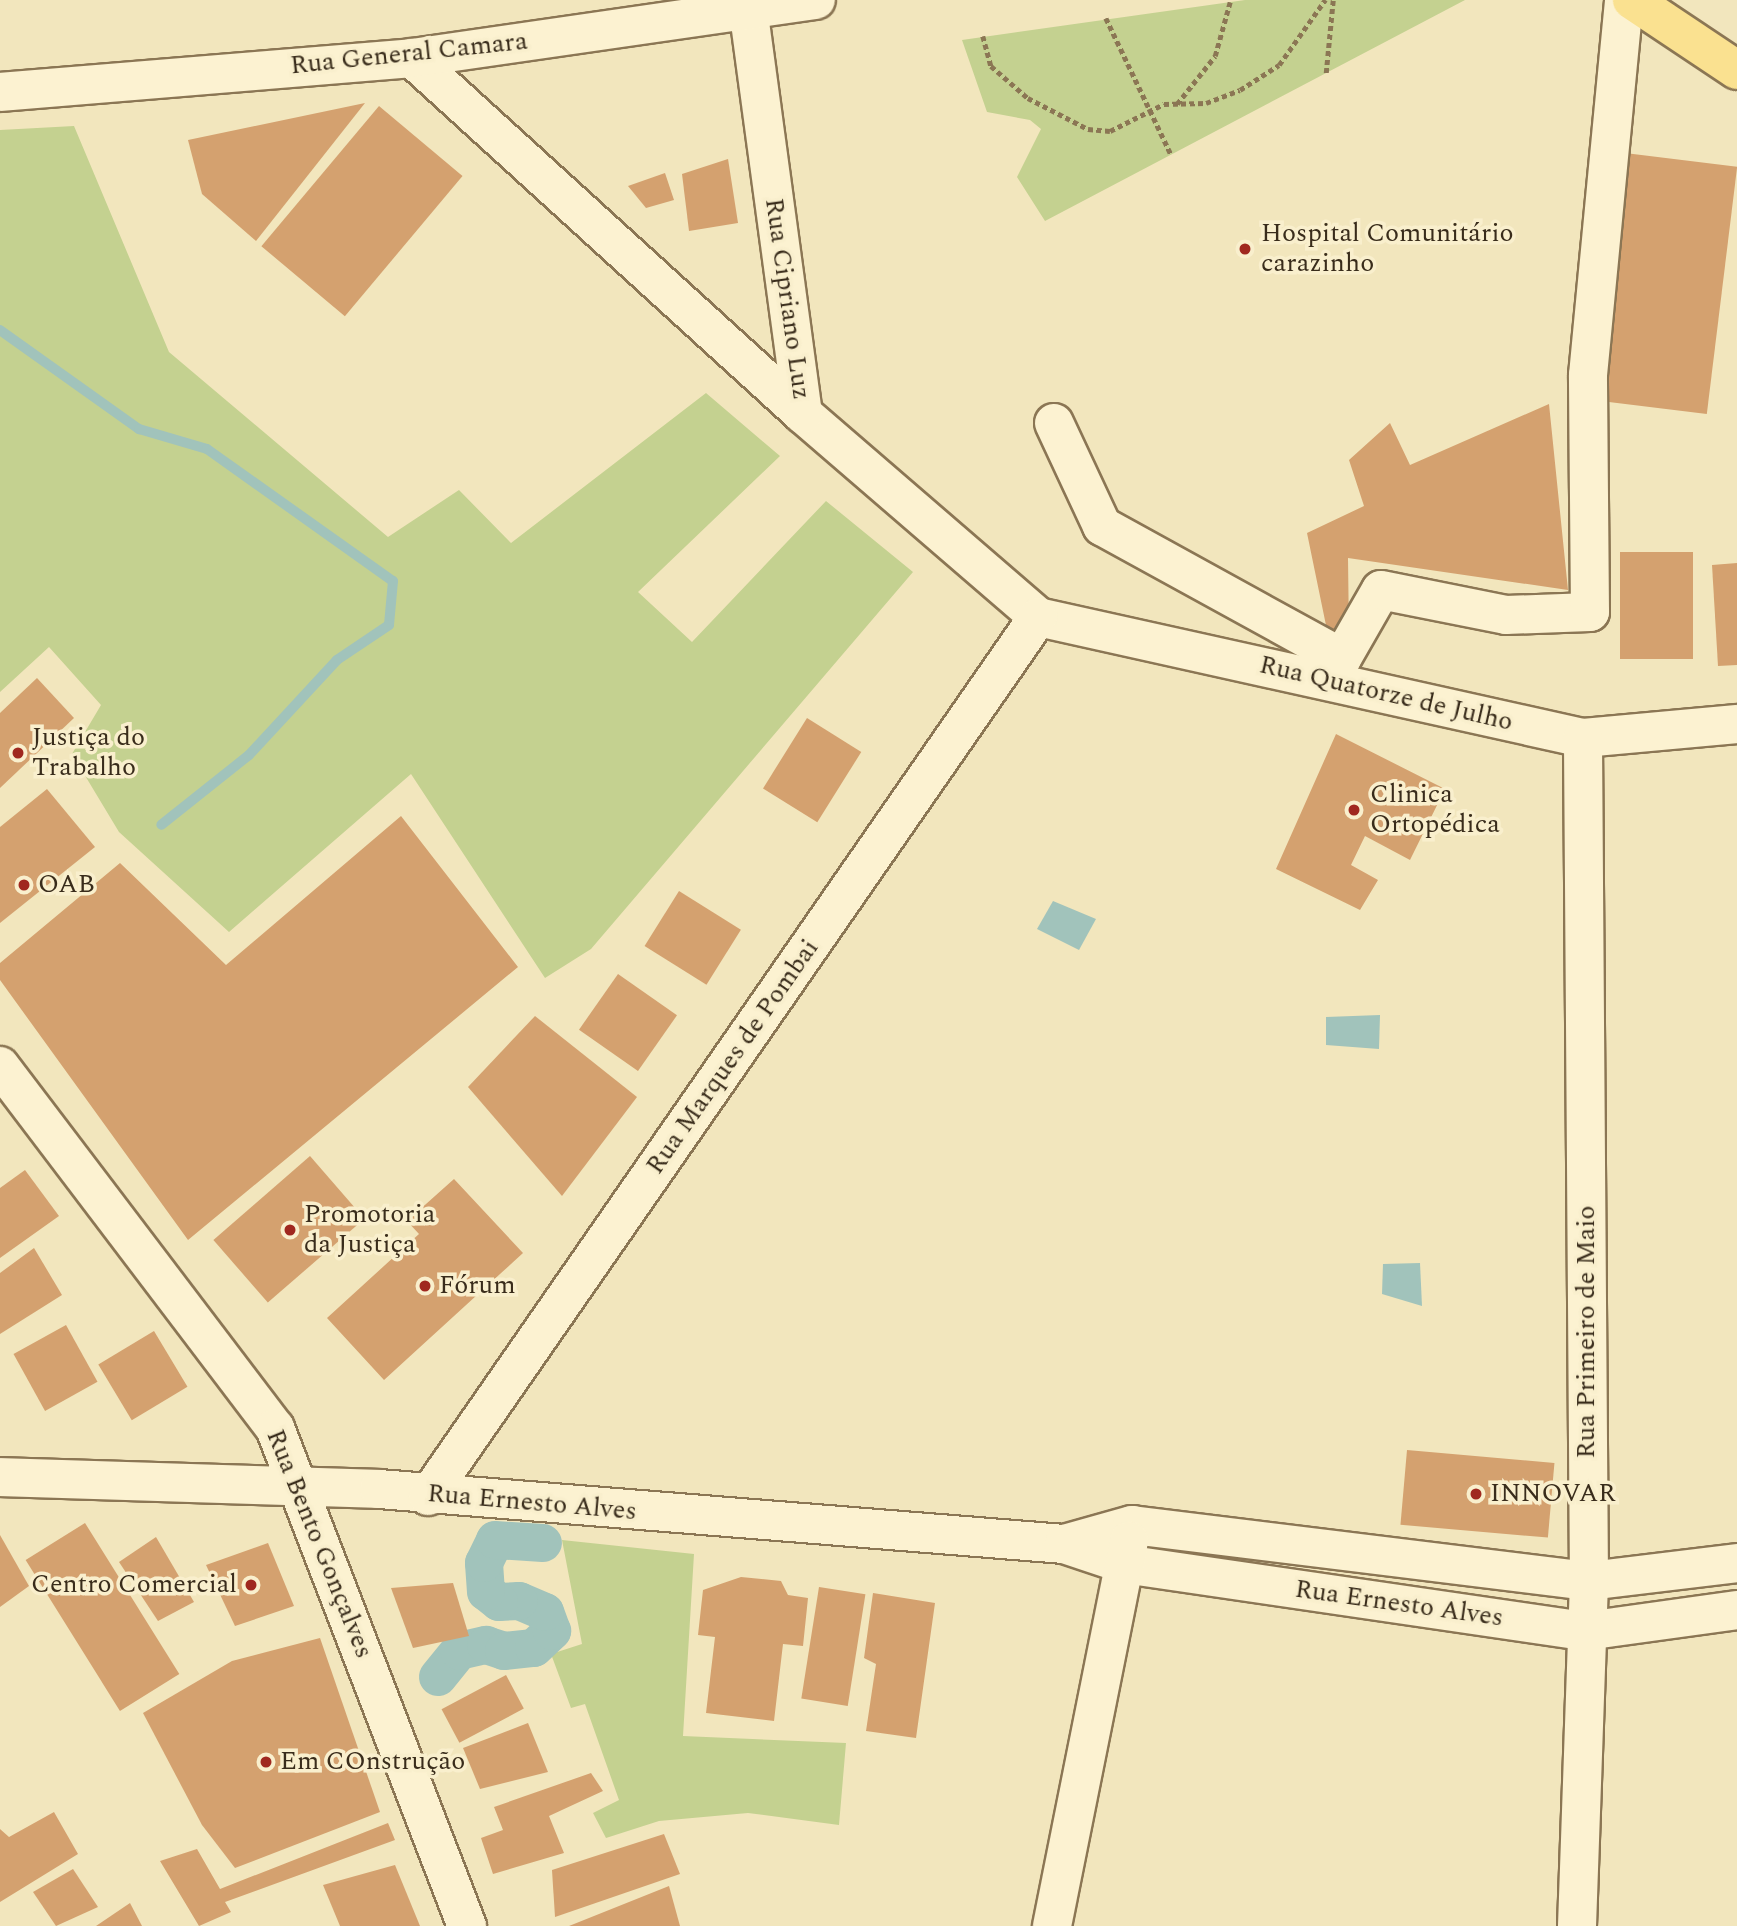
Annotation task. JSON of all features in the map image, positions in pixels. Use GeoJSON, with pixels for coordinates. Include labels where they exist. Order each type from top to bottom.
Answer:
{"type":"FeatureCollection","features":[{"type":"Feature","properties":{"kind":"main road"},"geometry":{"type":"LineString","coordinates":[[1632,0],[1737,70]]}},
{"type":"Feature","properties":{"kind":"street","name":"Rua General Camara"},"geometry":{"type":"LineString","coordinates":[[0,92],[412,58],[748,5],[816,0]]}},
{"type":"Feature","properties":{"kind":"street"},"geometry":{"type":"LineString","coordinates":[[1054,423],[1102,526],[1342,671],[1381,590],[1506,615],[1590,612],[1588,375],[1624,0]]}},
{"type":"Feature","properties":{"kind":"street","name":"Rua Cipriano Luz"},"geometry":{"type":"LineString","coordinates":[[748,5],[803,414],[1038,617]]}},
{"type":"Feature","properties":{"kind":"street"},"geometry":{"type":"LineString","coordinates":[[412,58],[803,414]]}},
{"type":"Feature","properties":{"kind":"street","name":"Rua Quatorze de Julho"},"geometry":{"type":"LineString","coordinates":[[1038,617],[1342,671],[1583,738],[1737,724]]}},
{"type":"Feature","properties":{"kind":"street","name":"Rua Marques de Pombai"},"geometry":{"type":"LineString","coordinates":[[428,1496],[1038,617]]}},
{"type":"Feature","properties":{"kind":"street","name":"Rua Primeiro de Maio"},"geometry":{"type":"LineString","coordinates":[[1577,1926],[1589,1581],[1583,738]]}},
{"type":"Feature","properties":{"kind":"street","name":"Rua Bento Gonçalves"},"geometry":{"type":"LineString","coordinates":[[0,1066],[275,1428],[299,1484],[467,1926]]}},
{"type":"Feature","properties":{"kind":"street","name":"Rua Ernesto Alves"},"geometry":{"type":"LineString","coordinates":[[0,1477],[299,1484],[1064,1544],[1124,1564],[1586,1631],[1737,1610]]}},
{"type":"Feature","properties":{"kind":"street"},"geometry":{"type":"LineString","coordinates":[[1052,1926],[1132,1525]]}},
{"type":"Feature","properties":{"kind":"street","name":"Rua Ernesto Alves"},"geometry":{"type":"LineString","coordinates":[[1064,1544],[1132,1525],[1268,1544],[1589,1581],[1737,1563]]}},
{"type":"Feature","properties":{"kind":"street"},"geometry":{"type":"LineString","coordinates":[[1263,1584],[1268,1544]]}},
{"type":"Feature","properties":{"kind":"path"},"geometry":{"type":"LineString","coordinates":[[983,36],[990,66],[1059,117],[1111,131],[1149,109],[1206,103],[1279,65],[1325,0]]}},
{"type":"Feature","properties":{"kind":"path"},"geometry":{"type":"LineString","coordinates":[[1326,73],[1334,0]]}},
{"type":"Feature","properties":{"kind":"path"},"geometry":{"type":"LineString","coordinates":[[1177,104],[1215,56],[1230,2]]}},
{"type":"Feature","properties":{"kind":"path"},"geometry":{"type":"LineString","coordinates":[[1106,18],[1171,154]]}},
{"type":"Feature","properties":{"kind":"green space"},"geometry":{"type":"Polygon","coordinates":[[[1245,0],[1465,0],[1045,221],[1017,177],[1041,129],[1030,120],[987,112],[962,40],[1245,0]]]}},
{"type":"Feature","properties":{"kind":"green space"},"geometry":{"type":"Polygon","coordinates":[[[74,126],[169,352],[388,537],[459,490],[511,543],[706,393],[780,456],[638,592],[692,642],[826,501],[913,572],[591,949],[545,978],[411,774],[229,932],[119,832],[72,754],[101,705],[49,647],[0,692],[0,130],[74,126]]]}},
{"type":"Feature","properties":{"kind":"green space"},"geometry":{"type":"Polygon","coordinates":[[[562,1540],[694,1554],[683,1736],[846,1743],[839,1825],[748,1813],[659,1821],[606,1838],[593,1813],[619,1800],[585,1704],[571,1708],[551,1654],[582,1644],[562,1540]]]}},
{"type":"Feature","properties":{"kind":"water"},"geometry":{"type":"Polygon","coordinates":[[[1053,901],[1096,919],[1079,950],[1037,929],[1053,901]]]}},
{"type":"Feature","properties":{"kind":"water"},"geometry":{"type":"Polygon","coordinates":[[[1380,1015],[1379,1049],[1326,1045],[1326,1017],[1380,1015]]]}},
{"type":"Feature","properties":{"kind":"water"},"geometry":{"type":"Polygon","coordinates":[[[1420,1263],[1422,1306],[1382,1294],[1383,1264],[1420,1263]]]}},
{"type":"Feature","properties":{"kind":"building"},"geometry":{"type":"Polygon","coordinates":[[[365,103],[256,241],[202,194],[188,140],[365,103]]]}},
{"type":"Feature","properties":{"kind":"building"},"geometry":{"type":"Polygon","coordinates":[[[379,106],[462,176],[345,316],[261,246],[379,106]]]}},
{"type":"Feature","properties":{"kind":"building"},"geometry":{"type":"Polygon","coordinates":[[[1625,153],[1737,167],[1707,414],[1595,400],[1625,153]]]}},
{"type":"Feature","properties":{"kind":"building"},"geometry":{"type":"Polygon","coordinates":[[[728,159],[738,223],[689,231],[682,174],[728,159]]]}},
{"type":"Feature","properties":{"kind":"building"},"geometry":{"type":"Polygon","coordinates":[[[665,173],[674,200],[646,208],[628,186],[665,173]]]}},
{"type":"Feature","properties":{"kind":"building"},"geometry":{"type":"Polygon","coordinates":[[[1549,404],[1568,590],[1348,558],[1349,635],[1328,635],[1307,533],[1364,506],[1349,460],[1390,423],[1410,465],[1549,404]]]}},
{"type":"Feature","properties":{"kind":"building"},"geometry":{"type":"Polygon","coordinates":[[[1620,552],[1693,552],[1693,659],[1620,659],[1620,552]]]}},
{"type":"Feature","properties":{"kind":"building"},"geometry":{"type":"Polygon","coordinates":[[[1737,563],[1737,665],[1718,666],[1712,565],[1737,563]]]}},
{"type":"Feature","properties":{"kind":"building","name":"Justiça do Trabalho"},"geometry":{"type":"Polygon","coordinates":[[[37,678],[74,718],[0,788],[0,713],[37,678]]]}},
{"type":"Feature","properties":{"kind":"building"},"geometry":{"type":"Polygon","coordinates":[[[807,718],[861,752],[817,822],[763,788],[807,718]]]}},
{"type":"Feature","properties":{"kind":"building"},"geometry":{"type":"Polygon","coordinates":[[[1336,734],[1445,789],[1410,860],[1365,836],[1351,865],[1378,880],[1360,910],[1276,869],[1336,734]]]}},
{"type":"Feature","properties":{"kind":"building","name":"OAB"},"geometry":{"type":"Polygon","coordinates":[[[47,789],[95,847],[0,923],[0,827],[47,789]]]}},
{"type":"Feature","properties":{"kind":"building"},"geometry":{"type":"Polygon","coordinates":[[[401,816],[518,967],[188,1240],[0,980],[0,963],[120,863],[226,965],[401,816]]]}},
{"type":"Feature","properties":{"kind":"building"},"geometry":{"type":"Polygon","coordinates":[[[679,891],[741,930],[706,985],[645,946],[679,891]]]}},
{"type":"Feature","properties":{"kind":"building"},"geometry":{"type":"Polygon","coordinates":[[[618,974],[677,1015],[638,1071],[579,1030],[618,974]]]}},
{"type":"Feature","properties":{"kind":"building"},"geometry":{"type":"Polygon","coordinates":[[[535,1016],[637,1097],[562,1196],[468,1087],[535,1016]]]}},
{"type":"Feature","properties":{"kind":"building","name":"Promotoria da Justiça"},"geometry":{"type":"Polygon","coordinates":[[[310,1156],[364,1219],[268,1303],[213,1240],[310,1156]]]}},
{"type":"Feature","properties":{"kind":"building"},"geometry":{"type":"Polygon","coordinates":[[[25,1170],[59,1216],[0,1258],[0,1188],[25,1170]]]}},
{"type":"Feature","properties":{"kind":"building","name":"Fórum"},"geometry":{"type":"Polygon","coordinates":[[[454,1179],[523,1253],[384,1380],[327,1318],[419,1234],[407,1221],[454,1179]]]}},
{"type":"Feature","properties":{"kind":"building"},"geometry":{"type":"Polygon","coordinates":[[[34,1248],[62,1295],[0,1334],[0,1273],[34,1248]]]}},
{"type":"Feature","properties":{"kind":"building"},"geometry":{"type":"Polygon","coordinates":[[[66,1325],[98,1382],[45,1411],[14,1354],[66,1325]]]}},
{"type":"Feature","properties":{"kind":"building"},"geometry":{"type":"Polygon","coordinates":[[[154,1331],[187,1387],[132,1420],[98,1364],[154,1331]]]}},
{"type":"Feature","properties":{"kind":"building","name":"INNOVAR"},"geometry":{"type":"Polygon","coordinates":[[[1407,1450],[1554,1463],[1548,1538],[1400,1525],[1407,1450]]]}},
{"type":"Feature","properties":{"kind":"building"},"geometry":{"type":"Polygon","coordinates":[[[85,1523],[179,1674],[120,1711],[26,1560],[85,1523]]]}},
{"type":"Feature","properties":{"kind":"building"},"geometry":{"type":"Polygon","coordinates":[[[0,1535],[29,1586],[0,1607],[0,1535]]]}},
{"type":"Feature","properties":{"kind":"building"},"geometry":{"type":"Polygon","coordinates":[[[156,1537],[194,1602],[158,1621],[119,1562],[156,1537]]]}},
{"type":"Feature","properties":{"kind":"building","name":"Centro Comercial"},"geometry":{"type":"Polygon","coordinates":[[[268,1543],[294,1606],[235,1626],[206,1565],[268,1543]]]}},
{"type":"Feature","properties":{"kind":"building"},"geometry":{"type":"Polygon","coordinates":[[[741,1577],[781,1581],[788,1595],[808,1598],[803,1646],[783,1644],[774,1721],[706,1713],[715,1637],[698,1635],[703,1590],[741,1577]]]}},
{"type":"Feature","properties":{"kind":"building"},"geometry":{"type":"Polygon","coordinates":[[[453,1583],[469,1636],[413,1648],[391,1588],[453,1583]]]}},
{"type":"Feature","properties":{"kind":"building"},"geometry":{"type":"Polygon","coordinates":[[[819,1587],[865,1594],[848,1706],[801,1699],[819,1587]]]}},
{"type":"Feature","properties":{"kind":"building"},"geometry":{"type":"Polygon","coordinates":[[[873,1593],[935,1603],[916,1738],[866,1731],[876,1664],[864,1658],[873,1593]]]}},
{"type":"Feature","properties":{"kind":"building","name":"Em COnstrução"},"geometry":{"type":"Polygon","coordinates":[[[320,1638],[380,1812],[235,1868],[202,1825],[143,1713],[232,1661],[320,1638]]]}},
{"type":"Feature","properties":{"kind":"building"},"geometry":{"type":"Polygon","coordinates":[[[506,1675],[524,1709],[459,1743],[442,1709],[506,1675]]]}},
{"type":"Feature","properties":{"kind":"building"},"geometry":{"type":"Polygon","coordinates":[[[528,1723],[548,1772],[480,1789],[463,1748],[528,1723]]]}},
{"type":"Feature","properties":{"kind":"building"},"geometry":{"type":"Polygon","coordinates":[[[591,1773],[603,1791],[549,1816],[564,1853],[493,1874],[481,1838],[503,1830],[494,1807],[591,1773]]]}},
{"type":"Feature","properties":{"kind":"building"},"geometry":{"type":"Polygon","coordinates":[[[54,1812],[78,1854],[0,1902],[0,1829],[9,1837],[54,1812]]]}},
{"type":"Feature","properties":{"kind":"building"},"geometry":{"type":"Polygon","coordinates":[[[388,1823],[395,1840],[225,1902],[231,1912],[199,1926],[160,1861],[197,1849],[220,1889],[388,1823]]]}},
{"type":"Feature","properties":{"kind":"building"},"geometry":{"type":"Polygon","coordinates":[[[664,1834],[680,1874],[555,1917],[552,1870],[664,1834]]]}},
{"type":"Feature","properties":{"kind":"building"},"geometry":{"type":"Polygon","coordinates":[[[395,1865],[420,1926],[340,1926],[323,1885],[395,1865]]]}},
{"type":"Feature","properties":{"kind":"building"},"geometry":{"type":"Polygon","coordinates":[[[73,1869],[98,1907],[56,1926],[33,1892],[73,1869]]]}},
{"type":"Feature","properties":{"kind":"building"},"geometry":{"type":"Polygon","coordinates":[[[669,1886],[680,1926],[569,1926],[669,1886]]]}},
{"type":"Feature","properties":{"kind":"building"},"geometry":{"type":"Polygon","coordinates":[[[130,1903],[142,1926],[96,1926],[130,1903]]]}},
{"type":"Feature","properties":{"kind":"waterway"},"geometry":{"type":"LineString","coordinates":[[0,330],[139,429],[207,449],[393,581],[389,625],[337,660],[249,755],[161,825]]}},
{"type":"Feature","properties":{"kind":"waterway"},"geometry":{"type":"LineString","coordinates":[[438,1677],[459,1651],[486,1645],[504,1651],[534,1648],[552,1631],[545,1612],[519,1601],[499,1602],[486,1592],[484,1563],[495,1540],[543,1543]]}},
{"type":"Feature","properties":{"kind":"place","name":"Hospital Comunitário carazinho"},"geometry":{"type":"Point","coordinates":[1245,249]}},
{"type":"Feature","properties":{"kind":"place","name":"Justiça do Trabalho"},"geometry":{"type":"Point","coordinates":[18,753]}},
{"type":"Feature","properties":{"kind":"place","name":"Clinica Ortopédica"},"geometry":{"type":"Point","coordinates":[1354,810]}},
{"type":"Feature","properties":{"kind":"place","name":"OAB"},"geometry":{"type":"Point","coordinates":[24,885]}},
{"type":"Feature","properties":{"kind":"place","name":"Promotoria da Justiça"},"geometry":{"type":"Point","coordinates":[290,1230]}},
{"type":"Feature","properties":{"kind":"place","name":"Fórum"},"geometry":{"type":"Point","coordinates":[425,1286]}},
{"type":"Feature","properties":{"kind":"place","name":"INNOVAR"},"geometry":{"type":"Point","coordinates":[1476,1494]}},
{"type":"Feature","properties":{"kind":"place","name":"Centro Comercial"},"geometry":{"type":"Point","coordinates":[251,1585]}},
{"type":"Feature","properties":{"kind":"place","name":"Em COnstrução"},"geometry":{"type":"Point","coordinates":[266,1762]}}]}
